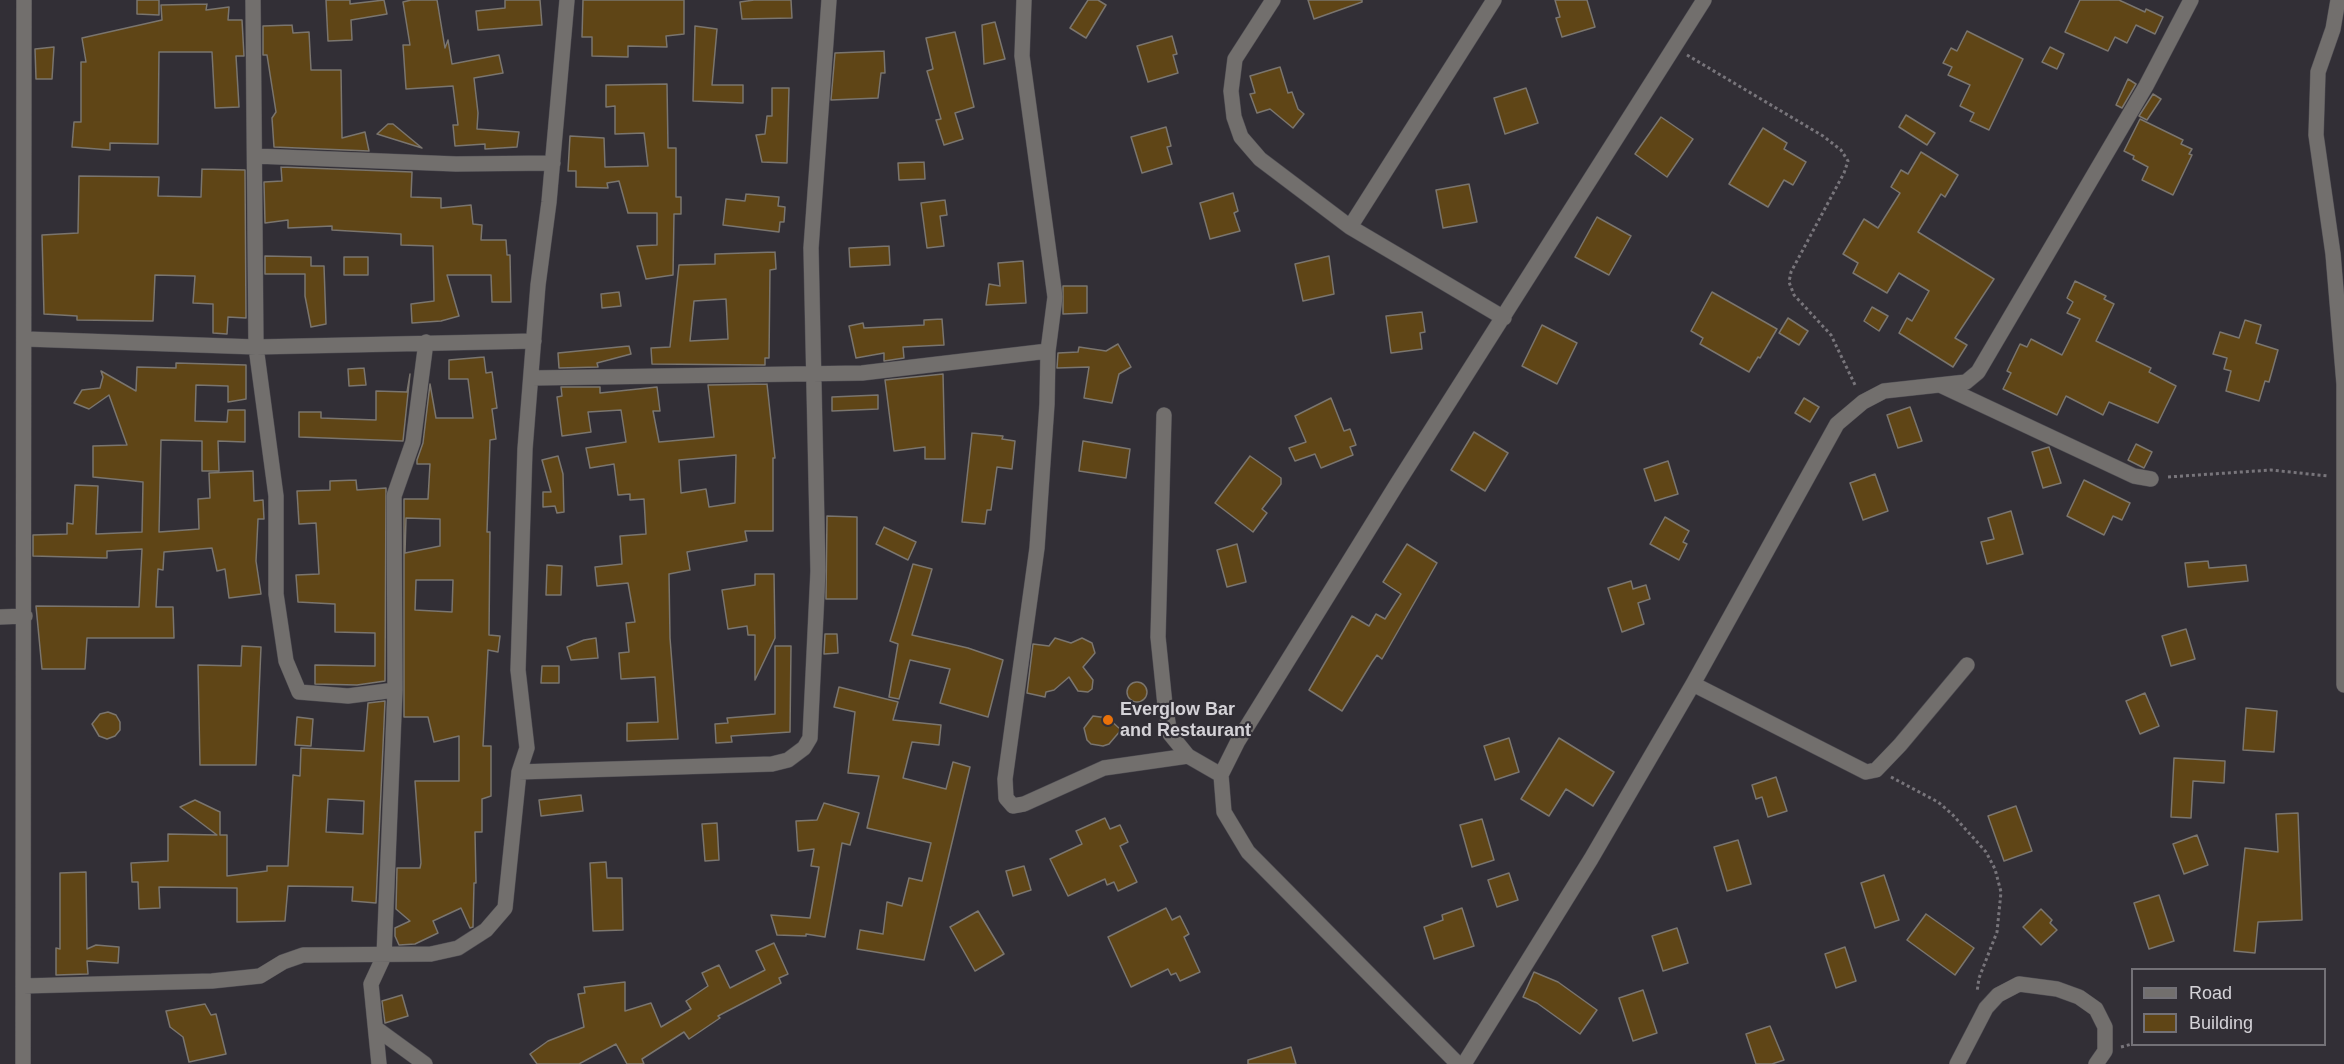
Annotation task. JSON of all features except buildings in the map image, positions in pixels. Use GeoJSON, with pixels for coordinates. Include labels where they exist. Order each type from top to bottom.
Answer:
{"type":"FeatureCollection","features":[{"type":"Feature","properties":{"kind":"street"},"geometry":{"type":"LineString","coordinates":[[23,1064],[26,339],[24,0]]}},
{"type":"Feature","properties":{"kind":"street"},"geometry":{"type":"LineString","coordinates":[[253,0],[256,347],[276,496],[276,594],[286,661],[299,692],[348,696],[395,690]]}},
{"type":"Feature","properties":{"kind":"street"},"geometry":{"type":"LineString","coordinates":[[23,986],[212,981],[260,976],[283,962],[303,955],[323,953],[384,956],[431,954],[458,948],[486,930],[505,908],[519,772],[527,748],[518,658],[524,461],[538,285],[553,163],[567,0]]}},
{"type":"Feature","properties":{"kind":"street"},"geometry":{"type":"LineString","coordinates":[[519,772],[772,764],[788,760],[804,748],[810,738],[818,571],[811,248],[829,0]]}},
{"type":"Feature","properties":{"kind":"street"},"geometry":{"type":"LineString","coordinates":[[1024,0],[1022,56],[1055,297],[1048,351],[1047,404],[1036,548],[1005,779],[1006,798],[1013,806],[1024,804],[1104,768],[1188,756]]}},
{"type":"Feature","properties":{"kind":"street"},"geometry":{"type":"LineString","coordinates":[[1273,0],[1235,59],[1231,91],[1234,117],[1241,137],[1260,159],[1350,226],[1504,318]]}},
{"type":"Feature","properties":{"kind":"street"},"geometry":{"type":"LineString","coordinates":[[1350,226],[1494,0]]}},
{"type":"Feature","properties":{"kind":"street"},"geometry":{"type":"LineString","coordinates":[[1458,1064],[1248,852],[1224,812],[1221,775],[1238,741],[1704,0]]}},
{"type":"Feature","properties":{"kind":"street"},"geometry":{"type":"LineString","coordinates":[[1464,1064],[1591,859],[1693,684],[1837,424],[1863,402],[1884,391],[1966,382],[1978,372],[2146,86],[2191,0]]}},
{"type":"Feature","properties":{"kind":"street"},"geometry":{"type":"LineString","coordinates":[[2338,0],[2333,29],[2318,72],[2316,135],[2333,254],[2344,383],[2344,685]]}},
{"type":"Feature","properties":{"kind":"street"},"geometry":{"type":"LineString","coordinates":[[255,156],[456,164],[553,163]]}},
{"type":"Feature","properties":{"kind":"street"},"geometry":{"type":"LineString","coordinates":[[26,339],[256,347],[534,341]]}},
{"type":"Feature","properties":{"kind":"street"},"geometry":{"type":"LineString","coordinates":[[379,1064],[371,984],[384,956],[395,690],[394,496],[413,441],[426,342]]}},
{"type":"Feature","properties":{"kind":"street"},"geometry":{"type":"LineString","coordinates":[[532,378],[862,373],[1048,351]]}},
{"type":"Feature","properties":{"kind":"street"},"geometry":{"type":"LineString","coordinates":[[1942,386],[2134,476],[2151,480]]}},
{"type":"Feature","properties":{"kind":"street"},"geometry":{"type":"LineString","coordinates":[[1164,415],[1158,637],[1170,734],[1188,756],[1221,775]]}},
{"type":"Feature","properties":{"kind":"street"},"geometry":{"type":"LineString","coordinates":[[0,617],[25,616]]}},
{"type":"Feature","properties":{"kind":"street"},"geometry":{"type":"LineString","coordinates":[[1693,684],[1866,772],[1876,770],[1924,718],[1967,665]]}},
{"type":"Feature","properties":{"kind":"street"},"geometry":{"type":"LineString","coordinates":[[1957,1064],[1986,1008],[1998,995],[2019,984],[2057,989],[2079,997],[2096,1009],[2105,1027],[2105,1051],[2096,1064]]}},
{"type":"Feature","properties":{"kind":"street"},"geometry":{"type":"LineString","coordinates":[[377,1029],[425,1064]]}},
{"type":"Feature","properties":{"kind":"path"},"geometry":{"type":"LineString","coordinates":[[1675,48],[1823,136],[1841,150],[1848,161],[1844,173],[1791,272],[1789,282],[1794,295],[1832,335],[1841,350],[1863,402]]}},
{"type":"Feature","properties":{"kind":"path"},"geometry":{"type":"LineString","coordinates":[[2151,480],[2271,470],[2309,472],[2344,479]]}},
{"type":"Feature","properties":{"kind":"path"},"geometry":{"type":"LineString","coordinates":[[1876,770],[1945,808],[1986,852],[1995,869],[2001,892],[1997,932],[1979,978],[1976,993],[1986,1008]]}},
{"type":"Feature","properties":{"kind":"place","name":"Everglow Bar and Restaurant"},"geometry":{"type":"Point","coordinates":[1108,720]}}]}
